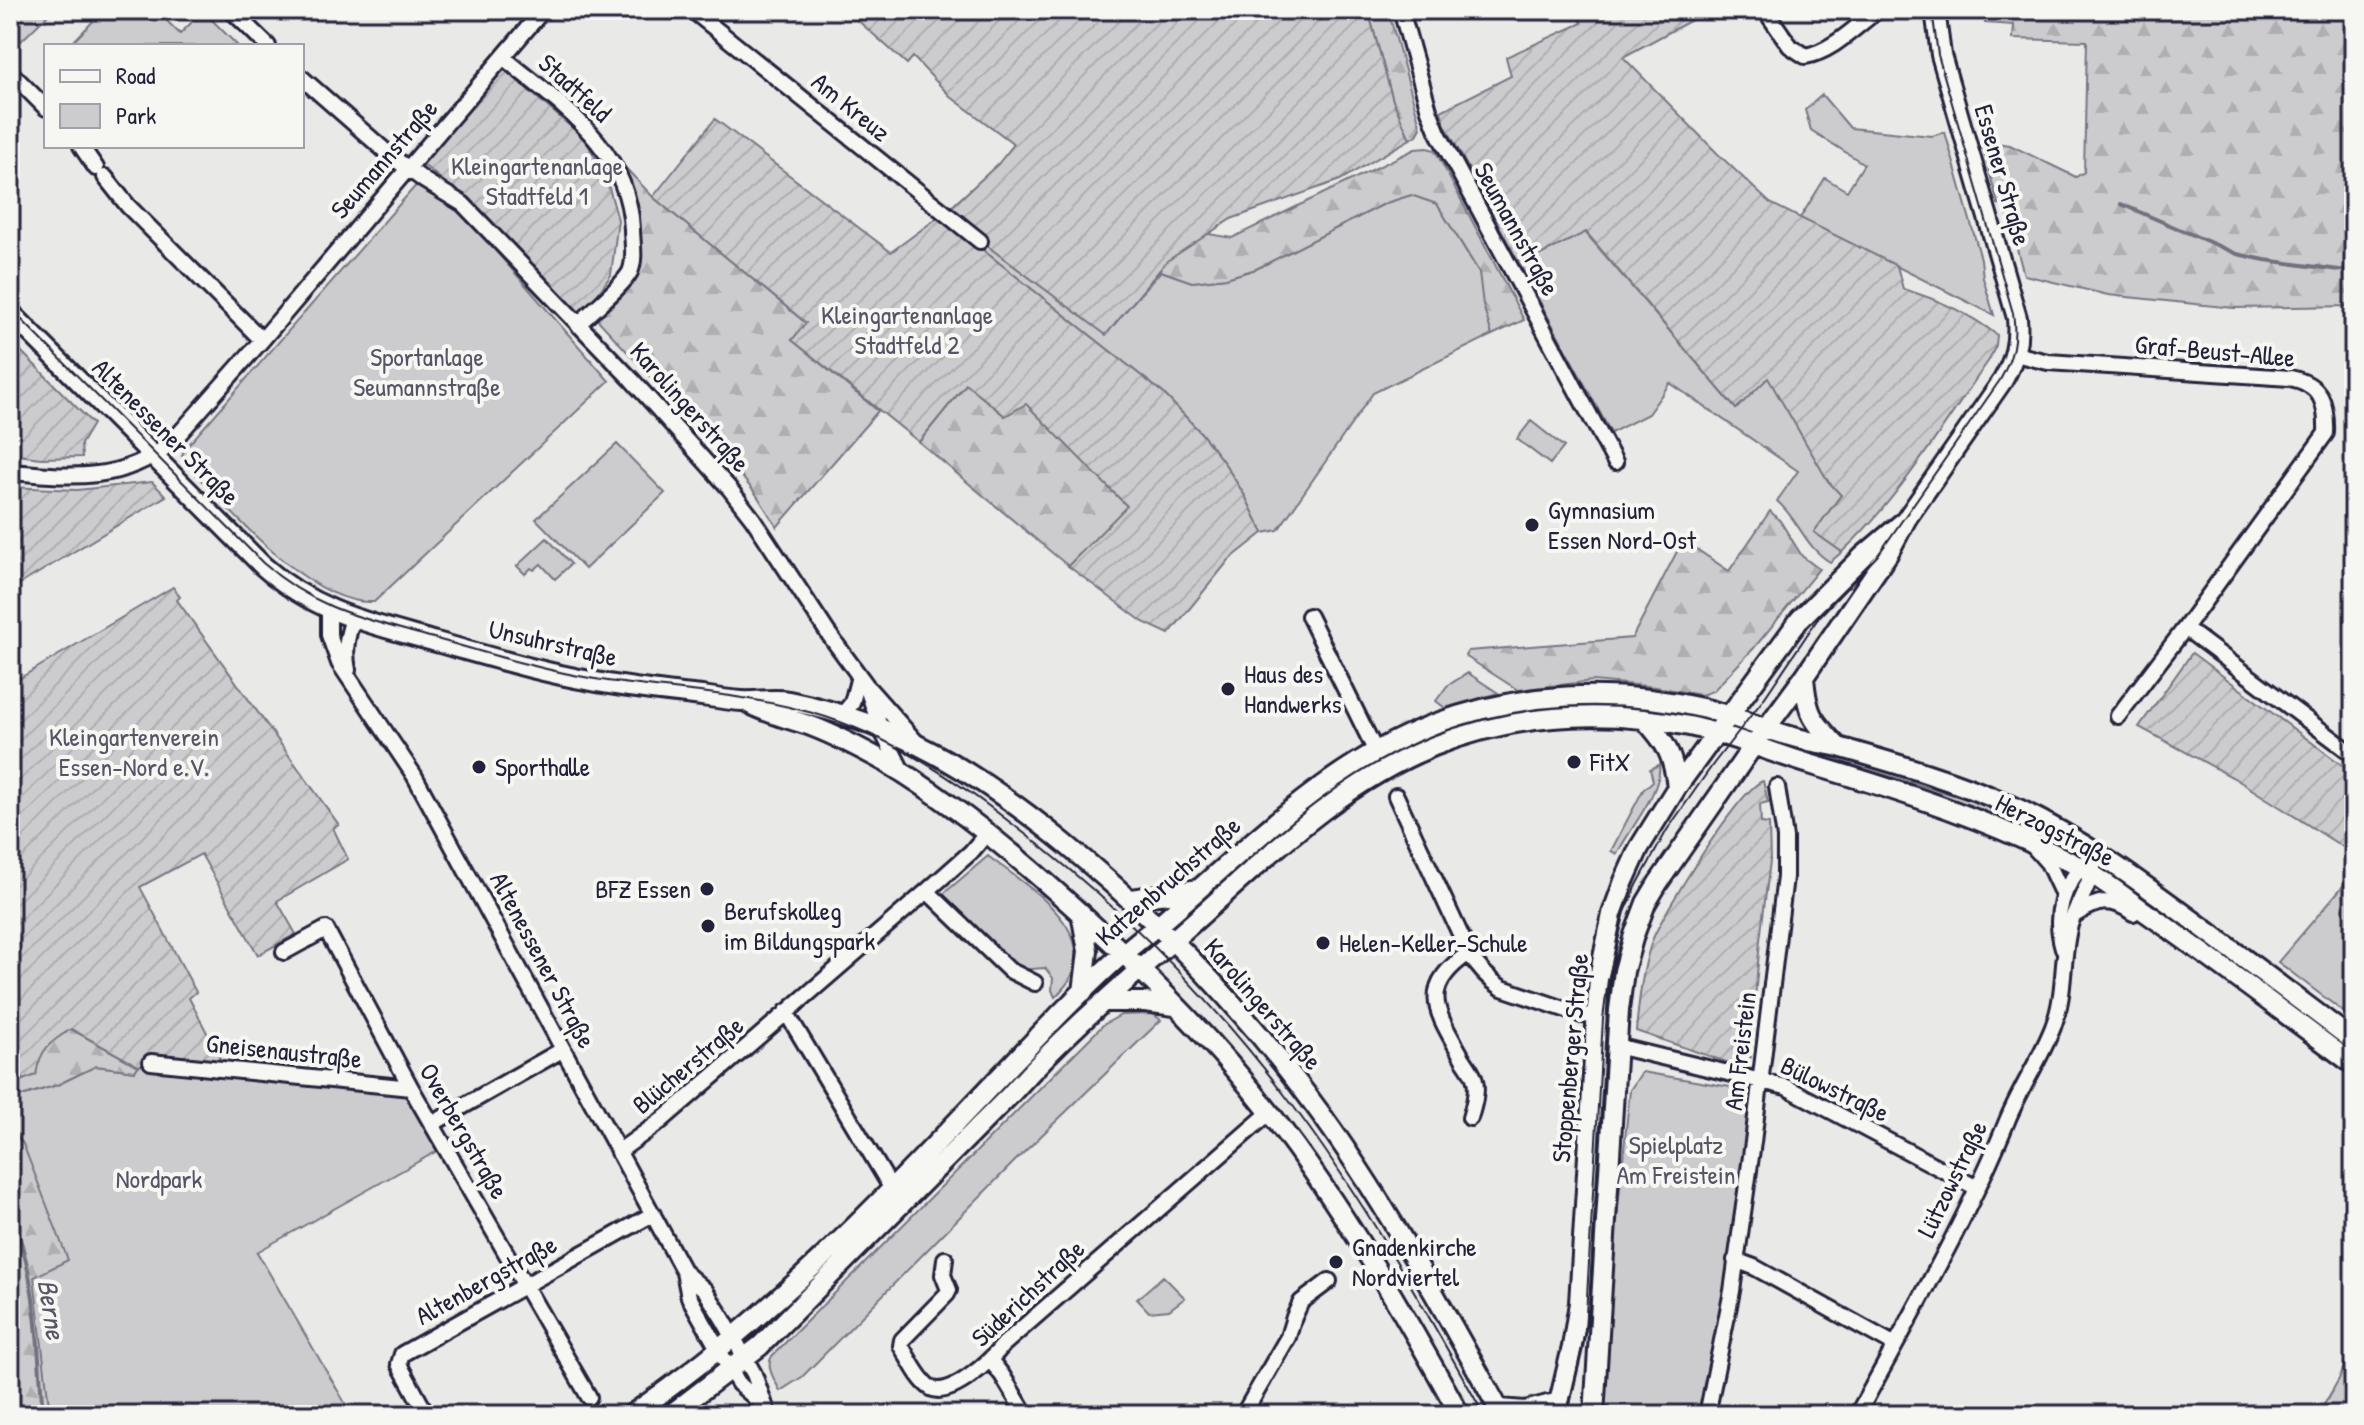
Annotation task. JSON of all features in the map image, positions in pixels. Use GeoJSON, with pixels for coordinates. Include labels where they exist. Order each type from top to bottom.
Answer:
{"type":"FeatureCollection","features":[{"type":"Feature","properties":{"kind":"main road","name":"Essener Straße"},"geometry":{"type":"LineString","coordinates":[[1935,10],[1941,55],[2017,318],[2015,354]]}},
{"type":"Feature","properties":{"kind":"main road","name":"Altenessener Straße"},"geometry":{"type":"LineString","coordinates":[[10,312],[280,582],[317,605],[353,618]]}},
{"type":"Feature","properties":{"kind":"main road","name":"Stoppenberger Straße"},"geometry":{"type":"LineString","coordinates":[[1594,1415],[1616,1046],[1624,971],[1646,903],[1744,743],[1804,677],[1888,554],[1907,518],[2003,380],[2015,354]]}},
{"type":"Feature","properties":{"kind":"main road","name":"Stoppenberger Straße"},"geometry":{"type":"LineString","coordinates":[[1558,1409],[1579,1303],[1595,1016],[1599,977],[1612,914],[1639,848],[1677,787],[1807,611],[1870,549],[1907,518]]}},
{"type":"Feature","properties":{"kind":"main road","name":"Unsuhrstraße"},"geometry":{"type":"LineString","coordinates":[[353,618],[545,671],[639,688],[746,702],[784,700],[843,714],[880,727]]}},
{"type":"Feature","properties":{"kind":"main road"},"geometry":{"type":"LineString","coordinates":[[1804,677],[1809,711],[1816,724],[1838,747]]}},
{"type":"Feature","properties":{"kind":"main road","name":"Katzenbruchstraße"},"geometry":{"type":"LineString","coordinates":[[631,1415],[734,1338],[827,1254],[1124,953],[1300,802],[1376,752],[1432,724],[1484,708],[1582,695],[1663,700],[1758,725]]}},
{"type":"Feature","properties":{"kind":"main road","name":"Unsuhrstraße"},"geometry":{"type":"LineString","coordinates":[[746,702],[848,742],[903,773]]}},
{"type":"Feature","properties":{"kind":"main road","name":"Katzenbruchstraße"},"geometry":{"type":"LineString","coordinates":[[670,1415],[760,1346],[1042,1060],[1139,968],[1318,814],[1369,780],[1437,745],[1530,720],[1569,715],[1644,719],[1744,743]]}},
{"type":"Feature","properties":{"kind":"main road"},"geometry":{"type":"LineString","coordinates":[[1644,719],[1670,753],[1677,787]]}},
{"type":"Feature","properties":{"kind":"main road","name":"Herzogstraße"},"geometry":{"type":"LineString","coordinates":[[1758,725],[1918,771],[2011,806],[2095,851],[2134,877],[2354,1041]]}},
{"type":"Feature","properties":{"kind":"main road","name":"Karolingerstraße"},"geometry":{"type":"LineString","coordinates":[[880,727],[952,762],[1005,798],[1131,899],[1172,940],[1276,1055],[1343,1146],[1425,1278],[1501,1412]]}},
{"type":"Feature","properties":{"kind":"main road","name":"Herzogstraße"},"geometry":{"type":"LineString","coordinates":[[1744,743],[1917,797],[1984,822],[2086,871],[2173,930],[2354,1065]]}},
{"type":"Feature","properties":{"kind":"main road","name":"Karolingerstraße"},"geometry":{"type":"LineString","coordinates":[[903,773],[987,833],[1081,913],[1139,968],[1270,1112],[1366,1252],[1460,1415]]}},
{"type":"Feature","properties":{"kind":"main road"},"geometry":{"type":"LineString","coordinates":[[1131,899],[1199,889]]}},
{"type":"Feature","properties":{"kind":"main road"},"geometry":{"type":"LineString","coordinates":[[1081,913],[1088,951],[1083,992]]}},
{"type":"Feature","properties":{"kind":"main road"},"geometry":{"type":"LineString","coordinates":[[1103,1002],[1175,1006]]}},
{"type":"Feature","properties":{"kind":"main road"},"geometry":{"type":"LineString","coordinates":[[1501,1412],[1558,1409]]}},
{"type":"Feature","properties":{"kind":"street","name":"Seumannstraße"},"geometry":{"type":"LineString","coordinates":[[153,457],[176,438],[262,340],[543,10]]}},
{"type":"Feature","properties":{"kind":"street","name":"Am Kreuz"},"geometry":{"type":"LineString","coordinates":[[692,10],[980,241]]}},
{"type":"Feature","properties":{"kind":"street","name":"Seumannstraße"},"geometry":{"type":"LineString","coordinates":[[1401,10],[1438,133],[1615,462]]}},
{"type":"Feature","properties":{"kind":"street"},"geometry":{"type":"LineString","coordinates":[[1765,10],[1790,46],[1805,56],[1826,49],[1878,10]]}},
{"type":"Feature","properties":{"kind":"street"},"geometry":{"type":"LineString","coordinates":[[237,12],[266,44]]}},
{"type":"Feature","properties":{"kind":"street","name":"Stadtfeld"},"geometry":{"type":"LineString","coordinates":[[503,57],[593,134],[614,165],[628,200],[633,258],[629,273],[578,325]]}},
{"type":"Feature","properties":{"kind":"street"},"geometry":{"type":"LineString","coordinates":[[10,72],[44,106]]}},
{"type":"Feature","properties":{"kind":"street","name":"Karolingerstraße"},"geometry":{"type":"LineString","coordinates":[[304,80],[407,168],[463,204],[683,436],[740,501],[863,681],[880,727],[903,773]]}},
{"type":"Feature","properties":{"kind":"street"},"geometry":{"type":"LineString","coordinates":[[83,148],[128,206],[262,340]]}},
{"type":"Feature","properties":{"kind":"street","name":"Graf-Beust-Allee"},"geometry":{"type":"LineString","coordinates":[[2015,354],[2048,362],[2290,378],[2303,381],[2315,389],[2323,401],[2327,416],[2326,433],[2118,716]]}},
{"type":"Feature","properties":{"kind":"street"},"geometry":{"type":"LineString","coordinates":[[10,472],[53,476],[100,475],[153,457]]}},
{"type":"Feature","properties":{"kind":"street","name":"Altenessener Straße"},"geometry":{"type":"LineString","coordinates":[[329,610],[329,635],[334,653],[414,775],[684,1272],[689,1297],[730,1370],[739,1384],[768,1411]]}},
{"type":"Feature","properties":{"kind":"street"},"geometry":{"type":"LineString","coordinates":[[1309,616],[1376,752]]}},
{"type":"Feature","properties":{"kind":"street"},"geometry":{"type":"LineString","coordinates":[[349,678],[346,638],[353,618]]}},
{"type":"Feature","properties":{"kind":"street"},"geometry":{"type":"LineString","coordinates":[[2185,628],[2354,755]]}},
{"type":"Feature","properties":{"kind":"street"},"geometry":{"type":"LineString","coordinates":[[843,714],[863,681],[917,744]]}},
{"type":"Feature","properties":{"kind":"street","name":"Am Freistein"},"geometry":{"type":"LineString","coordinates":[[1707,1415],[1732,1291],[1785,877],[1785,838],[1777,787]]}},
{"type":"Feature","properties":{"kind":"street"},"geometry":{"type":"LineString","coordinates":[[1396,796],[1479,969],[1502,988],[1582,1015],[1595,1016]]}},
{"type":"Feature","properties":{"kind":"street","name":"Blücherstraße"},"geometry":{"type":"LineString","coordinates":[[618,1152],[661,1121],[927,891],[971,852],[987,833]]}},
{"type":"Feature","properties":{"kind":"street"},"geometry":{"type":"LineString","coordinates":[[2033,845],[2048,863],[2063,895]]}},
{"type":"Feature","properties":{"kind":"street","name":"Lützowstraße"},"geometry":{"type":"LineString","coordinates":[[1857,1415],[1977,1188],[2053,1026],[2062,997],[2071,922],[2095,851]]}},
{"type":"Feature","properties":{"kind":"street","name":"Lützowstraße"},"geometry":{"type":"LineString","coordinates":[[2066,956],[2059,933],[2063,895],[2086,871]]}},
{"type":"Feature","properties":{"kind":"street"},"geometry":{"type":"LineString","coordinates":[[927,891],[1009,970],[1035,983]]}},
{"type":"Feature","properties":{"kind":"street"},"geometry":{"type":"LineString","coordinates":[[2076,914],[2093,904],[2122,904],[2154,928],[2173,930]]}},
{"type":"Feature","properties":{"kind":"street","name":"Overbergstraße"},"geometry":{"type":"LineString","coordinates":[[284,952],[326,929],[411,1088],[589,1397]]}},
{"type":"Feature","properties":{"kind":"street"},"geometry":{"type":"LineString","coordinates":[[1469,953],[1443,975],[1436,991],[1436,1007],[1475,1081],[1470,1118]]}},
{"type":"Feature","properties":{"kind":"street"},"geometry":{"type":"LineString","coordinates":[[786,1012],[892,1189]]}},
{"type":"Feature","properties":{"kind":"street","name":"Bülowstraße"},"geometry":{"type":"LineString","coordinates":[[1616,1046],[1786,1087],[1977,1188]]}},
{"type":"Feature","properties":{"kind":"street"},"geometry":{"type":"LineString","coordinates":[[432,1124],[562,1050]]}},
{"type":"Feature","properties":{"kind":"street","name":"Gneisenaustraße"},"geometry":{"type":"LineString","coordinates":[[151,1062],[411,1088]]}},
{"type":"Feature","properties":{"kind":"street","name":"Süderichstraße"},"geometry":{"type":"LineString","coordinates":[[945,1259],[943,1275],[949,1290],[902,1340],[901,1346],[922,1380],[939,1390],[949,1388],[991,1361],[1004,1344],[1270,1112]]}},
{"type":"Feature","properties":{"kind":"street","name":"Altenbergstraße"},"geometry":{"type":"LineString","coordinates":[[427,1415],[399,1364],[402,1354],[653,1214]]}},
{"type":"Feature","properties":{"kind":"street"},"geometry":{"type":"LineString","coordinates":[[1735,1260],[1754,1267],[1895,1345]]}},
{"type":"Feature","properties":{"kind":"street","name":"Altenessener Straße"},"geometry":{"type":"LineString","coordinates":[[684,1272],[705,1290],[745,1358],[768,1411]]}},
{"type":"Feature","properties":{"kind":"street"},"geometry":{"type":"LineString","coordinates":[[1243,1415],[1288,1337],[1301,1302],[1329,1281]]}},
{"type":"Feature","properties":{"kind":"street"},"geometry":{"type":"LineString","coordinates":[[991,1361],[1026,1415]]}},
{"type":"Feature","properties":{"kind":"green space"},"geometry":{"type":"Polygon","coordinates":[[[10,10],[53,10],[10,52],[10,10]]]}},
{"type":"Feature","properties":{"kind":"green space"},"geometry":{"type":"Polygon","coordinates":[[[104,10],[156,10],[180,34],[203,11],[236,44],[71,44],[104,10]]]}},
{"type":"Feature","properties":{"kind":"green space"},"geometry":{"type":"Polygon","coordinates":[[[846,10],[1368,10],[1393,101],[1410,139],[1340,180],[1231,219],[1167,261],[1106,335],[946,212],[998,164],[1014,144],[951,97],[913,57],[907,64],[846,10]]]}},
{"type":"Feature","properties":{"kind":"green space"},"geometry":{"type":"Polygon","coordinates":[[[1368,10],[1388,10],[1421,128],[1410,139],[1393,101],[1368,10]]]}},
{"type":"Feature","properties":{"kind":"green space"},"geometry":{"type":"Polygon","coordinates":[[[1575,10],[1710,10],[1623,57],[1770,203],[1897,266],[1903,289],[1952,308],[1997,335],[1989,360],[1920,460],[1883,508],[1842,552],[1814,532],[1841,495],[1828,481],[1768,378],[1736,409],[1586,232],[1520,265],[1444,123],[1441,111],[1511,76],[1506,57],[1582,23],[1575,10]]]}},
{"type":"Feature","properties":{"kind":"green space"},"geometry":{"type":"Polygon","coordinates":[[[1985,10],[2354,10],[2354,306],[2234,308],[2108,295],[2024,275],[2005,205],[1998,204],[1981,141],[2010,145],[2076,177],[2084,172],[2087,41],[2013,39],[2014,25],[1985,23],[1985,10]]]}},
{"type":"Feature","properties":{"kind":"green space","name":"Kleingartenanlage Stadtfeld 1"},"geometry":{"type":"Polygon","coordinates":[[[504,69],[585,139],[606,177],[618,220],[611,275],[581,318],[469,201],[422,164],[504,69]]]}},
{"type":"Feature","properties":{"kind":"green space"},"geometry":{"type":"Polygon","coordinates":[[[1822,95],[1850,128],[1932,136],[1945,132],[1994,315],[1800,218],[1825,178],[1847,191],[1864,164],[1811,130],[1805,110],[1822,95]]]}},
{"type":"Feature","properties":{"kind":"green space","name":"Kleingartenanlage Stadtfeld 2"},"geometry":{"type":"Polygon","coordinates":[[[715,119],[891,252],[940,216],[1163,393],[1225,464],[1263,533],[1229,560],[1169,634],[1143,622],[1068,566],[1127,506],[1026,404],[1005,416],[966,384],[919,442],[792,340],[806,323],[653,197],[715,119]]]}},
{"type":"Feature","properties":{"kind":"green space"},"geometry":{"type":"Polygon","coordinates":[[[1415,149],[1435,150],[1524,320],[1492,335],[1483,305],[1479,272],[1437,204],[1411,195],[1386,203],[1256,269],[1226,278],[1192,282],[1161,271],[1141,287],[1115,218],[1232,238],[1415,149]]]}},
{"type":"Feature","properties":{"kind":"green space"},"geometry":{"type":"Polygon","coordinates":[[[620,162],[653,197],[807,324],[792,340],[878,411],[777,527],[739,473],[597,319],[630,279],[627,185],[620,162]]]}},
{"type":"Feature","properties":{"kind":"green space","name":"Sportanlage Seumannstraße"},"geometry":{"type":"Polygon","coordinates":[[[418,183],[460,210],[609,381],[374,602],[349,599],[323,588],[271,550],[185,463],[182,456],[184,450],[418,183]]]}},
{"type":"Feature","properties":{"kind":"green space"},"geometry":{"type":"Polygon","coordinates":[[[1411,195],[1437,204],[1479,272],[1492,335],[1373,393],[1278,530],[1263,533],[1225,464],[1163,393],[940,216],[946,212],[1105,334],[1161,271],[1192,282],[1226,278],[1256,269],[1386,203],[1411,195]]]}},
{"type":"Feature","properties":{"kind":"green space"},"geometry":{"type":"Polygon","coordinates":[[[1585,232],[1736,409],[1768,377],[1828,481],[1841,495],[1814,532],[1842,552],[1830,562],[1814,548],[1777,501],[1798,471],[1670,383],[1648,414],[1611,433],[1520,265],[1585,232]]]}},
{"type":"Feature","properties":{"kind":"green space"},"geometry":{"type":"Polygon","coordinates":[[[10,340],[93,424],[81,444],[82,457],[41,458],[10,454],[10,340]]]}},
{"type":"Feature","properties":{"kind":"green space"},"geometry":{"type":"Polygon","coordinates":[[[966,384],[1005,416],[1026,403],[1128,507],[1068,566],[919,442],[966,384]]]}},
{"type":"Feature","properties":{"kind":"green space"},"geometry":{"type":"Polygon","coordinates":[[[1531,421],[1564,447],[1550,464],[1517,439],[1531,421]]]}},
{"type":"Feature","properties":{"kind":"green space"},"geometry":{"type":"Polygon","coordinates":[[[617,444],[665,493],[585,569],[536,519],[617,444]]]}},
{"type":"Feature","properties":{"kind":"green space"},"geometry":{"type":"Polygon","coordinates":[[[152,482],[166,496],[10,590],[10,487],[77,490],[152,482]]]}},
{"type":"Feature","properties":{"kind":"green space"},"geometry":{"type":"Polygon","coordinates":[[[1770,511],[1802,556],[1819,569],[1754,648],[1713,691],[1701,695],[1593,681],[1518,690],[1465,656],[1468,651],[1632,638],[1683,540],[1729,571],[1770,511]]]}},
{"type":"Feature","properties":{"kind":"green space"},"geometry":{"type":"Polygon","coordinates":[[[547,538],[571,564],[555,579],[541,564],[525,574],[517,566],[547,538]]]}},
{"type":"Feature","properties":{"kind":"green space","name":"Kleingartenverein Essen-Nord e.V."},"geometry":{"type":"Polygon","coordinates":[[[173,587],[180,597],[177,600],[339,825],[333,828],[348,859],[277,901],[296,934],[258,955],[201,854],[140,887],[196,992],[189,998],[220,1058],[220,1067],[152,1061],[138,1066],[71,1029],[47,1047],[36,1075],[23,1080],[10,1053],[10,684],[173,587]]]}},
{"type":"Feature","properties":{"kind":"green space"},"geometry":{"type":"Polygon","coordinates":[[[2192,653],[2354,774],[2354,854],[2234,778],[2139,727],[2192,653]]]}},
{"type":"Feature","properties":{"kind":"green space"},"geometry":{"type":"Polygon","coordinates":[[[1468,673],[1498,693],[1445,708],[1436,701],[1447,686],[1468,673]]]}},
{"type":"Feature","properties":{"kind":"green space"},"geometry":{"type":"Polygon","coordinates":[[[1790,746],[1983,804],[2028,823],[2065,844],[2073,856],[1788,751],[1790,746]]]}},
{"type":"Feature","properties":{"kind":"green space"},"geometry":{"type":"Polygon","coordinates":[[[1659,765],[1656,786],[1644,810],[1617,854],[1611,851],[1643,790],[1653,781],[1650,769],[1659,765]]]}},
{"type":"Feature","properties":{"kind":"green space"},"geometry":{"type":"Polygon","coordinates":[[[1763,781],[1768,802],[1760,804],[1761,823],[1769,824],[1770,861],[1749,1067],[1744,1068],[1636,1031],[1646,963],[1659,927],[1685,880],[1720,828],[1737,805],[1763,781]]]}},
{"type":"Feature","properties":{"kind":"green space"},"geometry":{"type":"Polygon","coordinates":[[[988,856],[1052,907],[1074,940],[1076,958],[1071,977],[1055,997],[1053,978],[1045,968],[1017,970],[942,895],[988,856]]]}},
{"type":"Feature","properties":{"kind":"green space"},"geometry":{"type":"Polygon","coordinates":[[[2354,873],[2354,1020],[2278,962],[2354,873]]]}},
{"type":"Feature","properties":{"kind":"green space"},"geometry":{"type":"Polygon","coordinates":[[[1153,1014],[1161,1020],[1015,1161],[802,1377],[780,1391],[770,1369],[772,1356],[1103,1025],[1121,1015],[1153,1014]]]}},
{"type":"Feature","properties":{"kind":"green space"},"geometry":{"type":"Polygon","coordinates":[[[71,1029],[138,1066],[135,1071],[96,1066],[57,1085],[18,1097],[10,1082],[10,1053],[23,1080],[49,1043],[71,1029]]]}},
{"type":"Feature","properties":{"kind":"green space","name":"Nordpark"},"geometry":{"type":"Polygon","coordinates":[[[151,1063],[410,1089],[431,1124],[437,1151],[257,1252],[352,1415],[50,1415],[33,1277],[23,1144],[10,1128],[10,1082],[19,1097],[57,1085],[96,1066],[135,1071],[138,1066],[151,1063]]]}},
{"type":"Feature","properties":{"kind":"green space","name":"Spielplatz Am Freistein"},"geometry":{"type":"Polygon","coordinates":[[[1642,1072],[1736,1088],[1756,1096],[1705,1415],[1597,1415],[1630,1090],[1642,1072]]]}},
{"type":"Feature","properties":{"kind":"green space"},"geometry":{"type":"Polygon","coordinates":[[[10,1128],[23,1144],[68,1260],[34,1277],[50,1415],[10,1415],[10,1128]]]}},
{"type":"Feature","properties":{"kind":"green space"},"geometry":{"type":"Polygon","coordinates":[[[1163,1276],[1185,1298],[1169,1310],[1149,1312],[1137,1299],[1163,1276]]]}},
{"type":"Feature","properties":{"kind":"green space"},"geometry":{"type":"Polygon","coordinates":[[[2354,1342],[2354,1415],[2318,1415],[2339,1379],[2354,1342]]]}},
{"type":"Feature","properties":{"kind":"waterway"},"geometry":{"type":"LineString","coordinates":[[2121,204],[2237,254],[2354,272]]}},
{"type":"Feature","properties":{"kind":"waterway","name":"Berne"},"geometry":{"type":"LineString","coordinates":[[10,1210],[31,1286],[43,1415]]}},
{"type":"Feature","properties":{"kind":"tram line"},"geometry":{"type":"LineString","coordinates":[[1568,1415],[1585,1332],[1603,1019],[1608,980],[1625,912],[1667,830],[1763,700],[1819,617],[1878,555],[2000,380],[2011,356],[2013,313],[1938,55],[1932,10]]}},
{"type":"Feature","properties":{"kind":"tram line"},"geometry":{"type":"LineString","coordinates":[[10,308],[263,563],[318,600],[376,622],[550,670],[620,683],[747,699],[827,717],[910,754],[987,805],[1122,916],[1191,984],[1254,1057],[1312,1132],[1365,1211],[1484,1415]]}},
{"type":"Feature","properties":{"kind":"place","name":"Gymnasium Essen Nord-Ost"},"geometry":{"type":"Point","coordinates":[1532,525]}},
{"type":"Feature","properties":{"kind":"place","name":"Haus des Handwerks"},"geometry":{"type":"Point","coordinates":[1228,689]}},
{"type":"Feature","properties":{"kind":"place","name":"FitX"},"geometry":{"type":"Point","coordinates":[1574,762]}},
{"type":"Feature","properties":{"kind":"place","name":"Sporthalle"},"geometry":{"type":"Point","coordinates":[479,767]}},
{"type":"Feature","properties":{"kind":"place","name":"BFZ Essen"},"geometry":{"type":"Point","coordinates":[707,889]}},
{"type":"Feature","properties":{"kind":"place","name":"Berufskolleg im Bildungspark"},"geometry":{"type":"Point","coordinates":[708,926]}},
{"type":"Feature","properties":{"kind":"place","name":"Helen-Keller-Schule"},"geometry":{"type":"Point","coordinates":[1323,943]}},
{"type":"Feature","properties":{"kind":"place","name":"Gnadenkirche Nordviertel"},"geometry":{"type":"Point","coordinates":[1336,1262]}}]}
